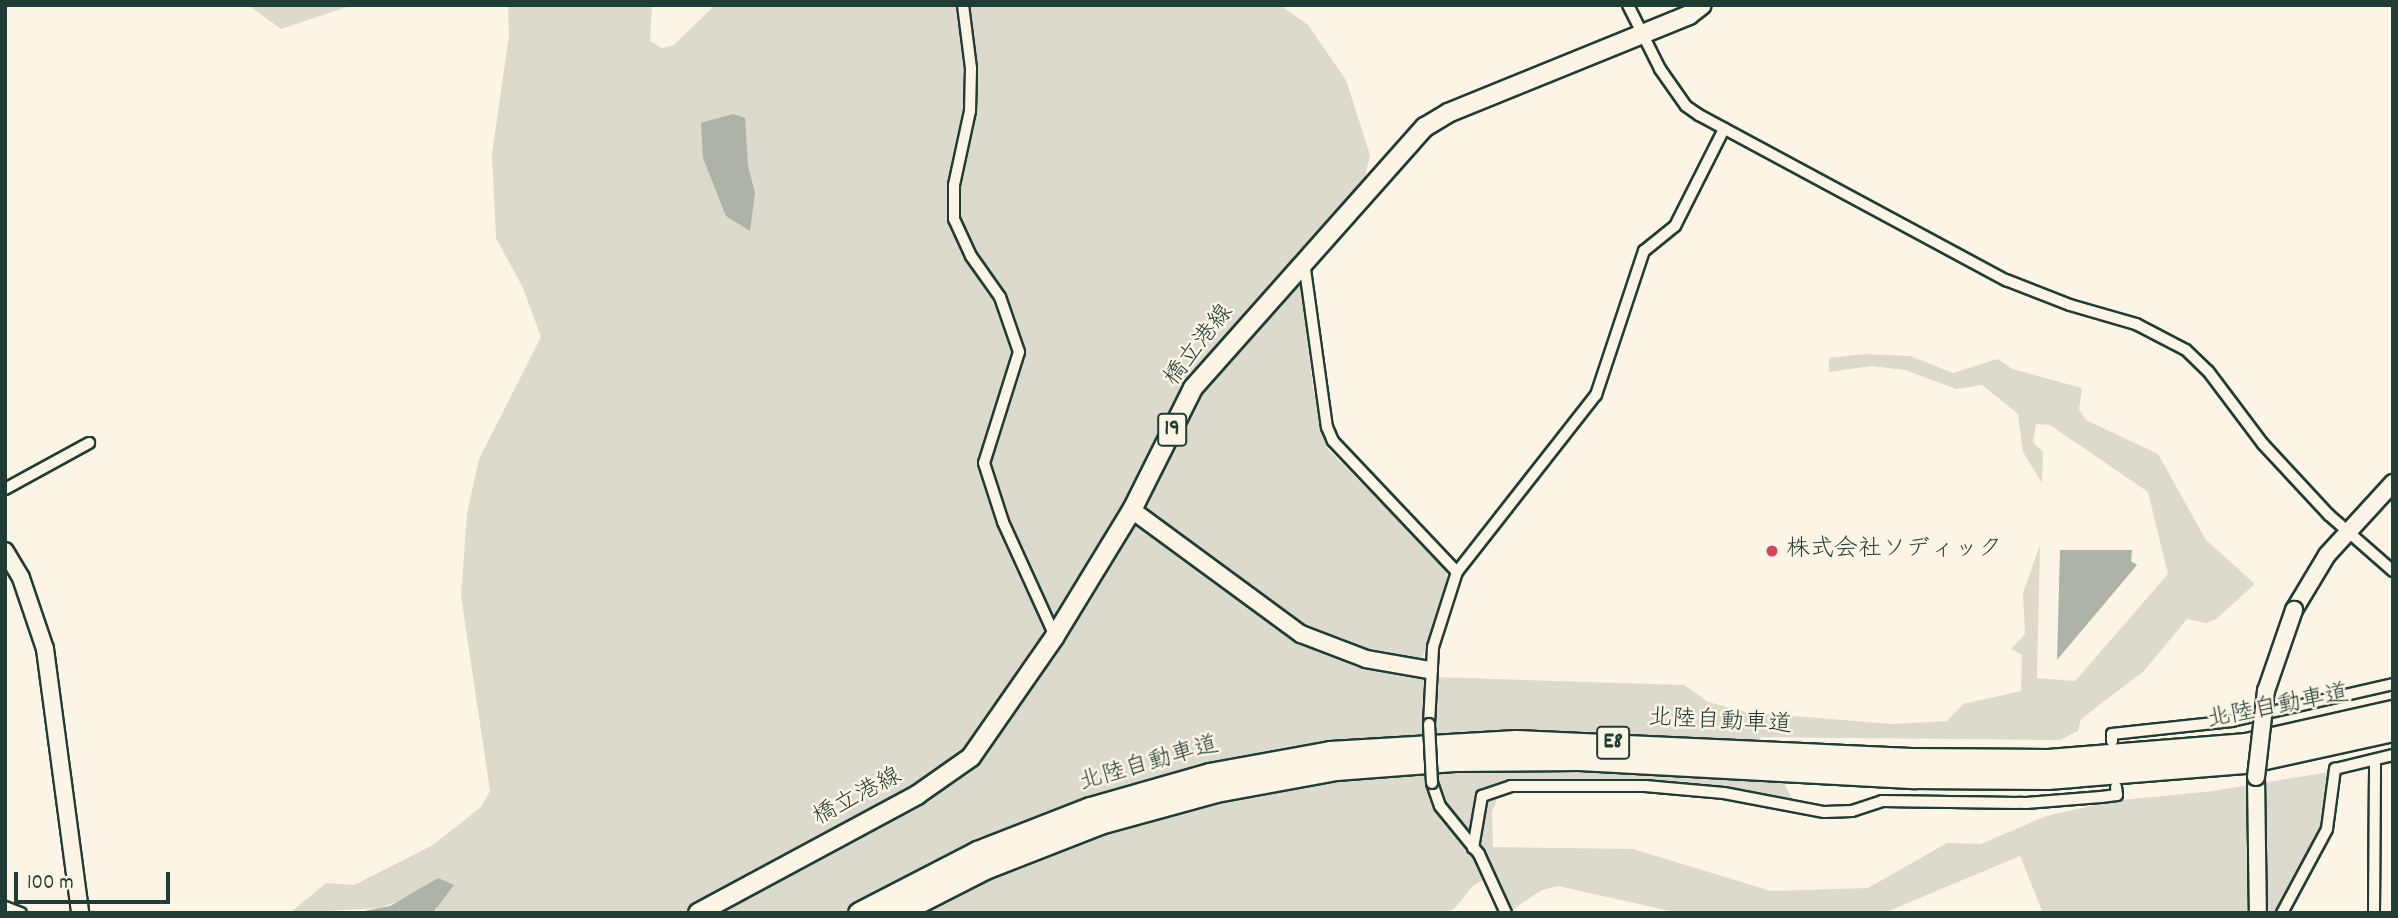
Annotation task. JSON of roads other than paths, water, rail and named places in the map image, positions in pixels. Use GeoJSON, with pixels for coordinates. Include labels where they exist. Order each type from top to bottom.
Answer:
{"type":"FeatureCollection","features":[{"type":"Feature","properties":{"kind":"highway","name":"北陸自動車道"},"geometry":{"type":"LineString","coordinates":[[859,913],[977,852],[1090,808],[1209,774],[1330,752],[1516,741],[1911,759],[2071,759],[2246,744],[2393,711]]}},
{"type":"Feature","properties":{"kind":"highway","name":"北陸自動車道"},"geometry":{"type":"LineString","coordinates":[[897,913],[985,868],[1100,823],[1216,791],[1335,769],[1454,760],[1579,759],[1915,777],[2059,778],[2248,762],[2393,730]]}},
{"type":"Feature","properties":{"kind":"main road","name":"橋立港線"},"geometry":{"type":"LineString","coordinates":[[698,913],[949,776],[996,725],[1055,636],[1132,510],[1193,388],[1425,127],[1448,113],[1644,34],[1702,5]]}},
{"type":"Feature","properties":{"kind":"street"},"geometry":{"type":"LineString","coordinates":[[962,5],[971,68],[970,111],[954,185],[954,219],[971,256],[1000,296],[1019,352],[984,463],[1003,522],[1055,636]]}},
{"type":"Feature","properties":{"kind":"street"},"geometry":{"type":"LineString","coordinates":[[1628,5],[1660,69],[1686,106],[1724,130],[2006,280],[2059,302],[2136,324],[2186,350],[2208,371],[2263,444],[2345,531],[2393,572]]}},
{"type":"Feature","properties":{"kind":"street"},"geometry":{"type":"LineString","coordinates":[[1506,913],[1473,848],[1440,806],[1432,783],[1429,670],[1457,572],[1487,528],[1596,396],[1624,300],[1644,251],[1675,226],[1724,130]]}},
{"type":"Feature","properties":{"kind":"street"},"geometry":{"type":"LineString","coordinates":[[1304,262],[1325,417],[1333,441],[1457,572]]}},
{"type":"Feature","properties":{"kind":"street"},"geometry":{"type":"LineString","coordinates":[[5,489],[89,443]]}},
{"type":"Feature","properties":{"kind":"street"},"geometry":{"type":"LineString","coordinates":[[2258,913],[2256,778],[2266,691],[2294,610],[2345,531],[2393,483]]}},
{"type":"Feature","properties":{"kind":"street"},"geometry":{"type":"LineString","coordinates":[[1132,510],[1301,634],[1366,659],[1429,670]]}},
{"type":"Feature","properties":{"kind":"street"},"geometry":{"type":"LineString","coordinates":[[5,551],[21,578],[46,649],[80,913]]}},
{"type":"Feature","properties":{"kind":"street"},"geometry":{"type":"LineString","coordinates":[[2112,741],[2112,734],[2232,721],[2393,684]]}},
{"type":"Feature","properties":{"kind":"street"},"geometry":{"type":"LineString","coordinates":[[2282,913],[2327,829],[2335,769],[2393,755]]}},
{"type":"Feature","properties":{"kind":"street"},"geometry":{"type":"LineString","coordinates":[[2374,913],[2375,760]]}},
{"type":"Feature","properties":{"kind":"street"},"geometry":{"type":"LineString","coordinates":[[1473,848],[1482,796],[1511,786],[1644,786],[1724,793],[1824,812],[1852,811],[1882,801],[2026,803],[2101,797],[2117,794],[2116,787]]}},
{"type":"Feature","properties":{"kind":"street"},"geometry":{"type":"LineString","coordinates":[[5,907],[21,913]]}},
{"type":"Feature","properties":{"kind":"place","name":"株式会社ソディック"},"geometry":{"type":"Point","coordinates":[1772,551]}}]}
